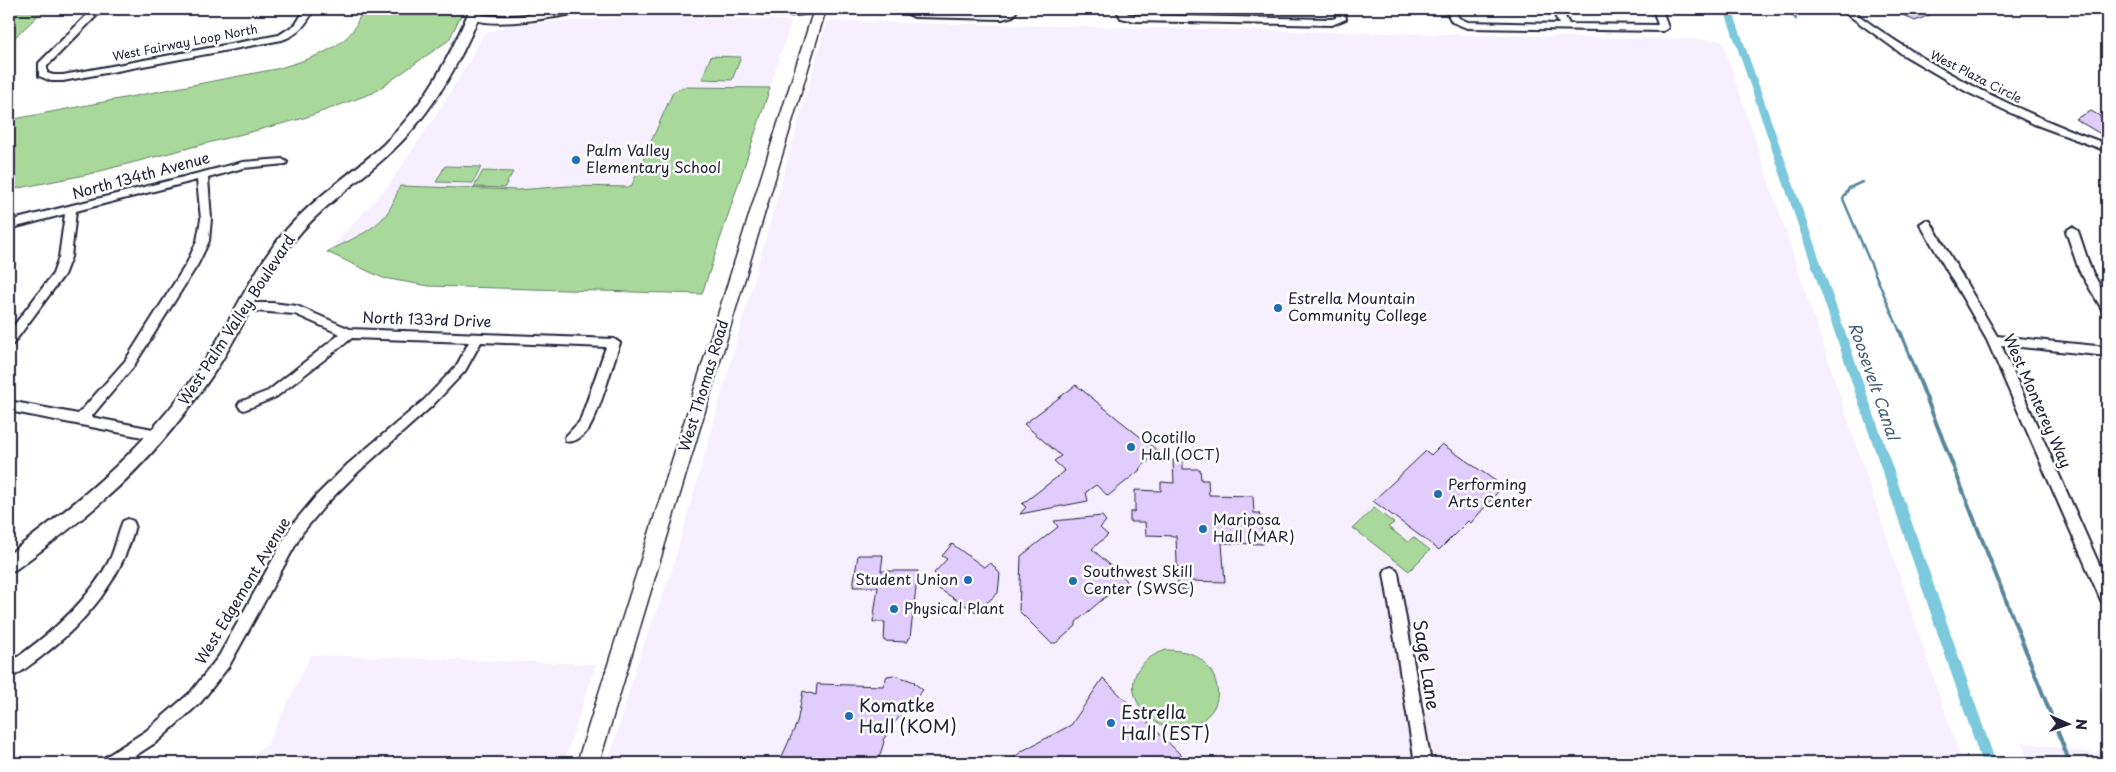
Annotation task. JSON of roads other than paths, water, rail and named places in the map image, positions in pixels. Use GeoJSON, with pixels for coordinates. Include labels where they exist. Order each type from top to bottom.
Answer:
{"type":"FeatureCollection","features":[{"type":"Feature","properties":{"kind":"main road","name":"West Thomas Road"},"geometry":{"type":"LineString","coordinates":[[588,763],[819,9]]}},
{"type":"Feature","properties":{"kind":"street","name":"West Fairway Loop North"},"geometry":{"type":"LineString","coordinates":[[98,9],[42,65],[42,74],[51,78],[63,78],[282,38],[300,27],[309,9]]}},
{"type":"Feature","properties":{"kind":"street"},"geometry":{"type":"LineString","coordinates":[[474,12],[530,9]]}},
{"type":"Feature","properties":{"kind":"street"},"geometry":{"type":"LineString","coordinates":[[474,12],[484,20],[544,16],[555,10],[587,9]]}},
{"type":"Feature","properties":{"kind":"street"},"geometry":{"type":"LineString","coordinates":[[755,9],[760,11],[802,12],[819,9]]}},
{"type":"Feature","properties":{"kind":"street"},"geometry":{"type":"LineString","coordinates":[[1232,9],[1233,20]]}},
{"type":"Feature","properties":{"kind":"street"},"geometry":{"type":"LineString","coordinates":[[1123,12],[1233,20],[1332,22],[1341,19],[1340,9]]}},
{"type":"Feature","properties":{"kind":"street"},"geometry":{"type":"LineString","coordinates":[[1450,9],[1452,16],[1457,22],[1467,25],[1663,28],[1658,9]]}},
{"type":"Feature","properties":{"kind":"street"},"geometry":{"type":"LineString","coordinates":[[1557,9],[1565,26]]}},
{"type":"Feature","properties":{"kind":"street","name":"West Plaza Circle"},"geometry":{"type":"LineString","coordinates":[[1845,9],[1925,65],[2003,106],[2049,127],[2107,148]]}},
{"type":"Feature","properties":{"kind":"street"},"geometry":{"type":"LineString","coordinates":[[903,10],[914,14],[1002,16],[1012,11]]}},
{"type":"Feature","properties":{"kind":"street","name":"West Palm Valley Boulevard"},"geometry":{"type":"LineString","coordinates":[[9,564],[109,485],[158,435],[207,370],[270,264],[291,234],[316,209],[388,146],[423,107],[454,58],[474,12]]}},
{"type":"Feature","properties":{"kind":"street","name":"North 134th Avenue"},"geometry":{"type":"LineString","coordinates":[[9,225],[243,165],[282,162]]}},
{"type":"Feature","properties":{"kind":"street"},"geometry":{"type":"LineString","coordinates":[[81,420],[130,364],[192,264],[203,241],[206,219],[202,175]]}},
{"type":"Feature","properties":{"kind":"street"},"geometry":{"type":"LineString","coordinates":[[9,341],[58,275],[65,256],[71,210]]}},
{"type":"Feature","properties":{"kind":"street","name":"West Monterey Way"},"geometry":{"type":"LineString","coordinates":[[1926,224],[1993,340],[2107,598]]}},
{"type":"Feature","properties":{"kind":"street"},"geometry":{"type":"LineString","coordinates":[[2072,231],[2085,270],[2107,308]]}},
{"type":"Feature","properties":{"kind":"street","name":"North 133rd Drive"},"geometry":{"type":"LineString","coordinates":[[244,307],[272,307],[297,310],[349,333],[614,343],[585,424],[571,437]]}},
{"type":"Feature","properties":{"kind":"street"},"geometry":{"type":"LineString","coordinates":[[244,406],[272,394],[349,333]]}},
{"type":"Feature","properties":{"kind":"street","name":"West Edgemont Avenue"},"geometry":{"type":"LineString","coordinates":[[110,763],[152,736],[196,696],[224,661],[297,529],[322,499],[353,468],[428,403],[461,368],[478,338]]}},
{"type":"Feature","properties":{"kind":"street"},"geometry":{"type":"LineString","coordinates":[[1993,340],[2107,351]]}},
{"type":"Feature","properties":{"kind":"street"},"geometry":{"type":"LineString","coordinates":[[9,406],[158,435]]}},
{"type":"Feature","properties":{"kind":"street"},"geometry":{"type":"LineString","coordinates":[[9,670],[27,659],[54,637],[80,611],[103,581],[120,551],[128,525]]}},
{"type":"Feature","properties":{"kind":"street","name":"Sage Lane"},"geometry":{"type":"LineString","coordinates":[[1391,573],[1423,763]]}},
{"type":"Feature","properties":{"kind":"waterway","name":"Roosevelt Canal"},"geometry":{"type":"LineString","coordinates":[[1728,9],[1989,763]]}},
{"type":"Feature","properties":{"kind":"waterway"},"geometry":{"type":"LineString","coordinates":[[1788,9],[1796,19]]}},
{"type":"Feature","properties":{"kind":"waterway"},"geometry":{"type":"LineString","coordinates":[[1862,182],[1849,188],[1843,199],[1900,332]]}},
{"type":"Feature","properties":{"kind":"waterway"},"geometry":{"type":"LineString","coordinates":[[1900,331],[2070,763]]}},
{"type":"Feature","properties":{"kind":"place","name":"Palm Valley Elementary School"},"geometry":{"type":"Point","coordinates":[576,160]}},
{"type":"Feature","properties":{"kind":"place","name":"Estrella Mountain Community College"},"geometry":{"type":"Point","coordinates":[1278,308]}},
{"type":"Feature","properties":{"kind":"place","name":"Ocotillo Hall (OCT)"},"geometry":{"type":"Point","coordinates":[1131,447]}},
{"type":"Feature","properties":{"kind":"place","name":"Performing Arts Center"},"geometry":{"type":"Point","coordinates":[1438,494]}},
{"type":"Feature","properties":{"kind":"place","name":"Mariposa Hall (MAR)"},"geometry":{"type":"Point","coordinates":[1203,529]}},
{"type":"Feature","properties":{"kind":"place","name":"Student Union"},"geometry":{"type":"Point","coordinates":[968,580]}},
{"type":"Feature","properties":{"kind":"place","name":"Southwest Skill Center (SWSC)"},"geometry":{"type":"Point","coordinates":[1073,581]}},
{"type":"Feature","properties":{"kind":"place","name":"Physical Plant"},"geometry":{"type":"Point","coordinates":[894,609]}},
{"type":"Feature","properties":{"kind":"place","name":"Komatke Hall (KOM)"},"geometry":{"type":"Point","coordinates":[849,716]}},
{"type":"Feature","properties":{"kind":"place","name":"Estrella Hall (EST)"},"geometry":{"type":"Point","coordinates":[1111,723]}}]}
